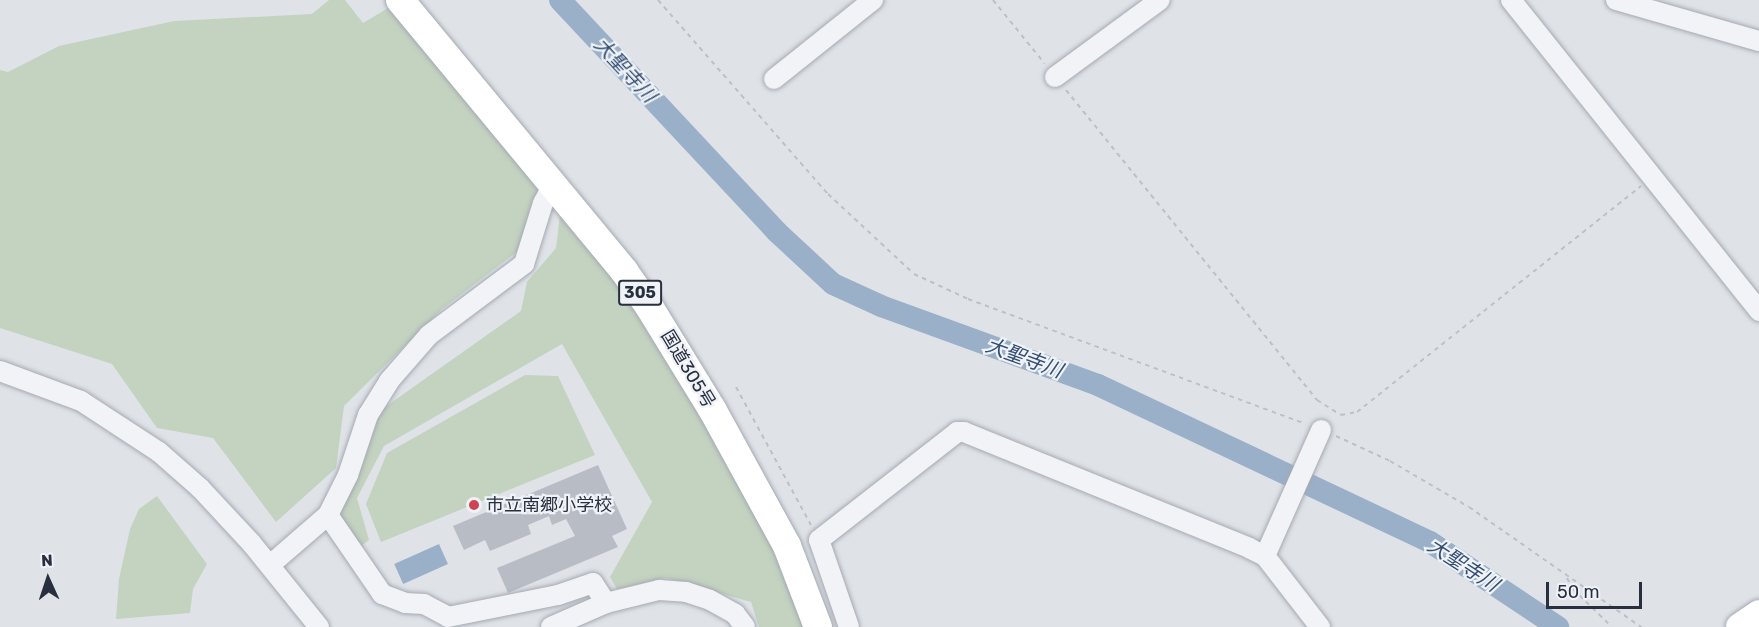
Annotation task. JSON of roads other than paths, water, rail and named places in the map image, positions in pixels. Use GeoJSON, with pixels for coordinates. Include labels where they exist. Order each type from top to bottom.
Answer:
{"type":"FeatureCollection","features":[{"type":"Feature","properties":{"kind":"highway","name":"国道305号"},"geometry":{"type":"LineString","coordinates":[[400,0],[624,271],[674,344],[786,546],[818,627]]}},
{"type":"Feature","properties":{"kind":"highway"},"geometry":{"type":"LineString","coordinates":[[1740,627],[1759,614]]}},
{"type":"Feature","properties":{"kind":"street"},"geometry":{"type":"LineString","coordinates":[[774,79],[873,0]]}},
{"type":"Feature","properties":{"kind":"street"},"geometry":{"type":"LineString","coordinates":[[1056,77],[1160,0]]}},
{"type":"Feature","properties":{"kind":"street"},"geometry":{"type":"LineString","coordinates":[[1510,0],[1650,179],[1759,311]]}},
{"type":"Feature","properties":{"kind":"street"},"geometry":{"type":"LineString","coordinates":[[1616,0],[1759,41]]}},
{"type":"Feature","properties":{"kind":"street"},"geometry":{"type":"LineString","coordinates":[[270,565],[328,515],[381,391],[429,335],[524,264],[543,204],[548,194],[558,191]]}},
{"type":"Feature","properties":{"kind":"street"},"geometry":{"type":"LineString","coordinates":[[0,371],[81,401],[159,452],[200,488],[270,565],[319,627]]}},
{"type":"Feature","properties":{"kind":"street"},"geometry":{"type":"LineString","coordinates":[[1268,549],[1321,430]]}},
{"type":"Feature","properties":{"kind":"street"},"geometry":{"type":"LineString","coordinates":[[849,627],[819,540],[957,432],[964,432],[1268,549],[1320,627]]}},
{"type":"Feature","properties":{"kind":"street"},"geometry":{"type":"LineString","coordinates":[[328,515],[382,594],[405,603],[424,604],[448,617],[558,595],[593,583],[606,603]]}},
{"type":"Feature","properties":{"kind":"street"},"geometry":{"type":"LineString","coordinates":[[550,627],[606,603],[640,592],[686,592],[735,614],[746,627]]}},
{"type":"Feature","properties":{"kind":"water"},"geometry":{"type":"Polygon","coordinates":[[[439,544],[448,564],[403,584],[394,564],[439,544]]]}},
{"type":"Feature","properties":{"kind":"waterway","name":"大聖寺川"},"geometry":{"type":"LineString","coordinates":[[560,0],[777,232],[833,284],[881,306],[1098,385],[1430,542],[1558,627]]}},
{"type":"Feature","properties":{"kind":"place","name":"市立南郷小学校"},"geometry":{"type":"Point","coordinates":[474,505]}}]}
